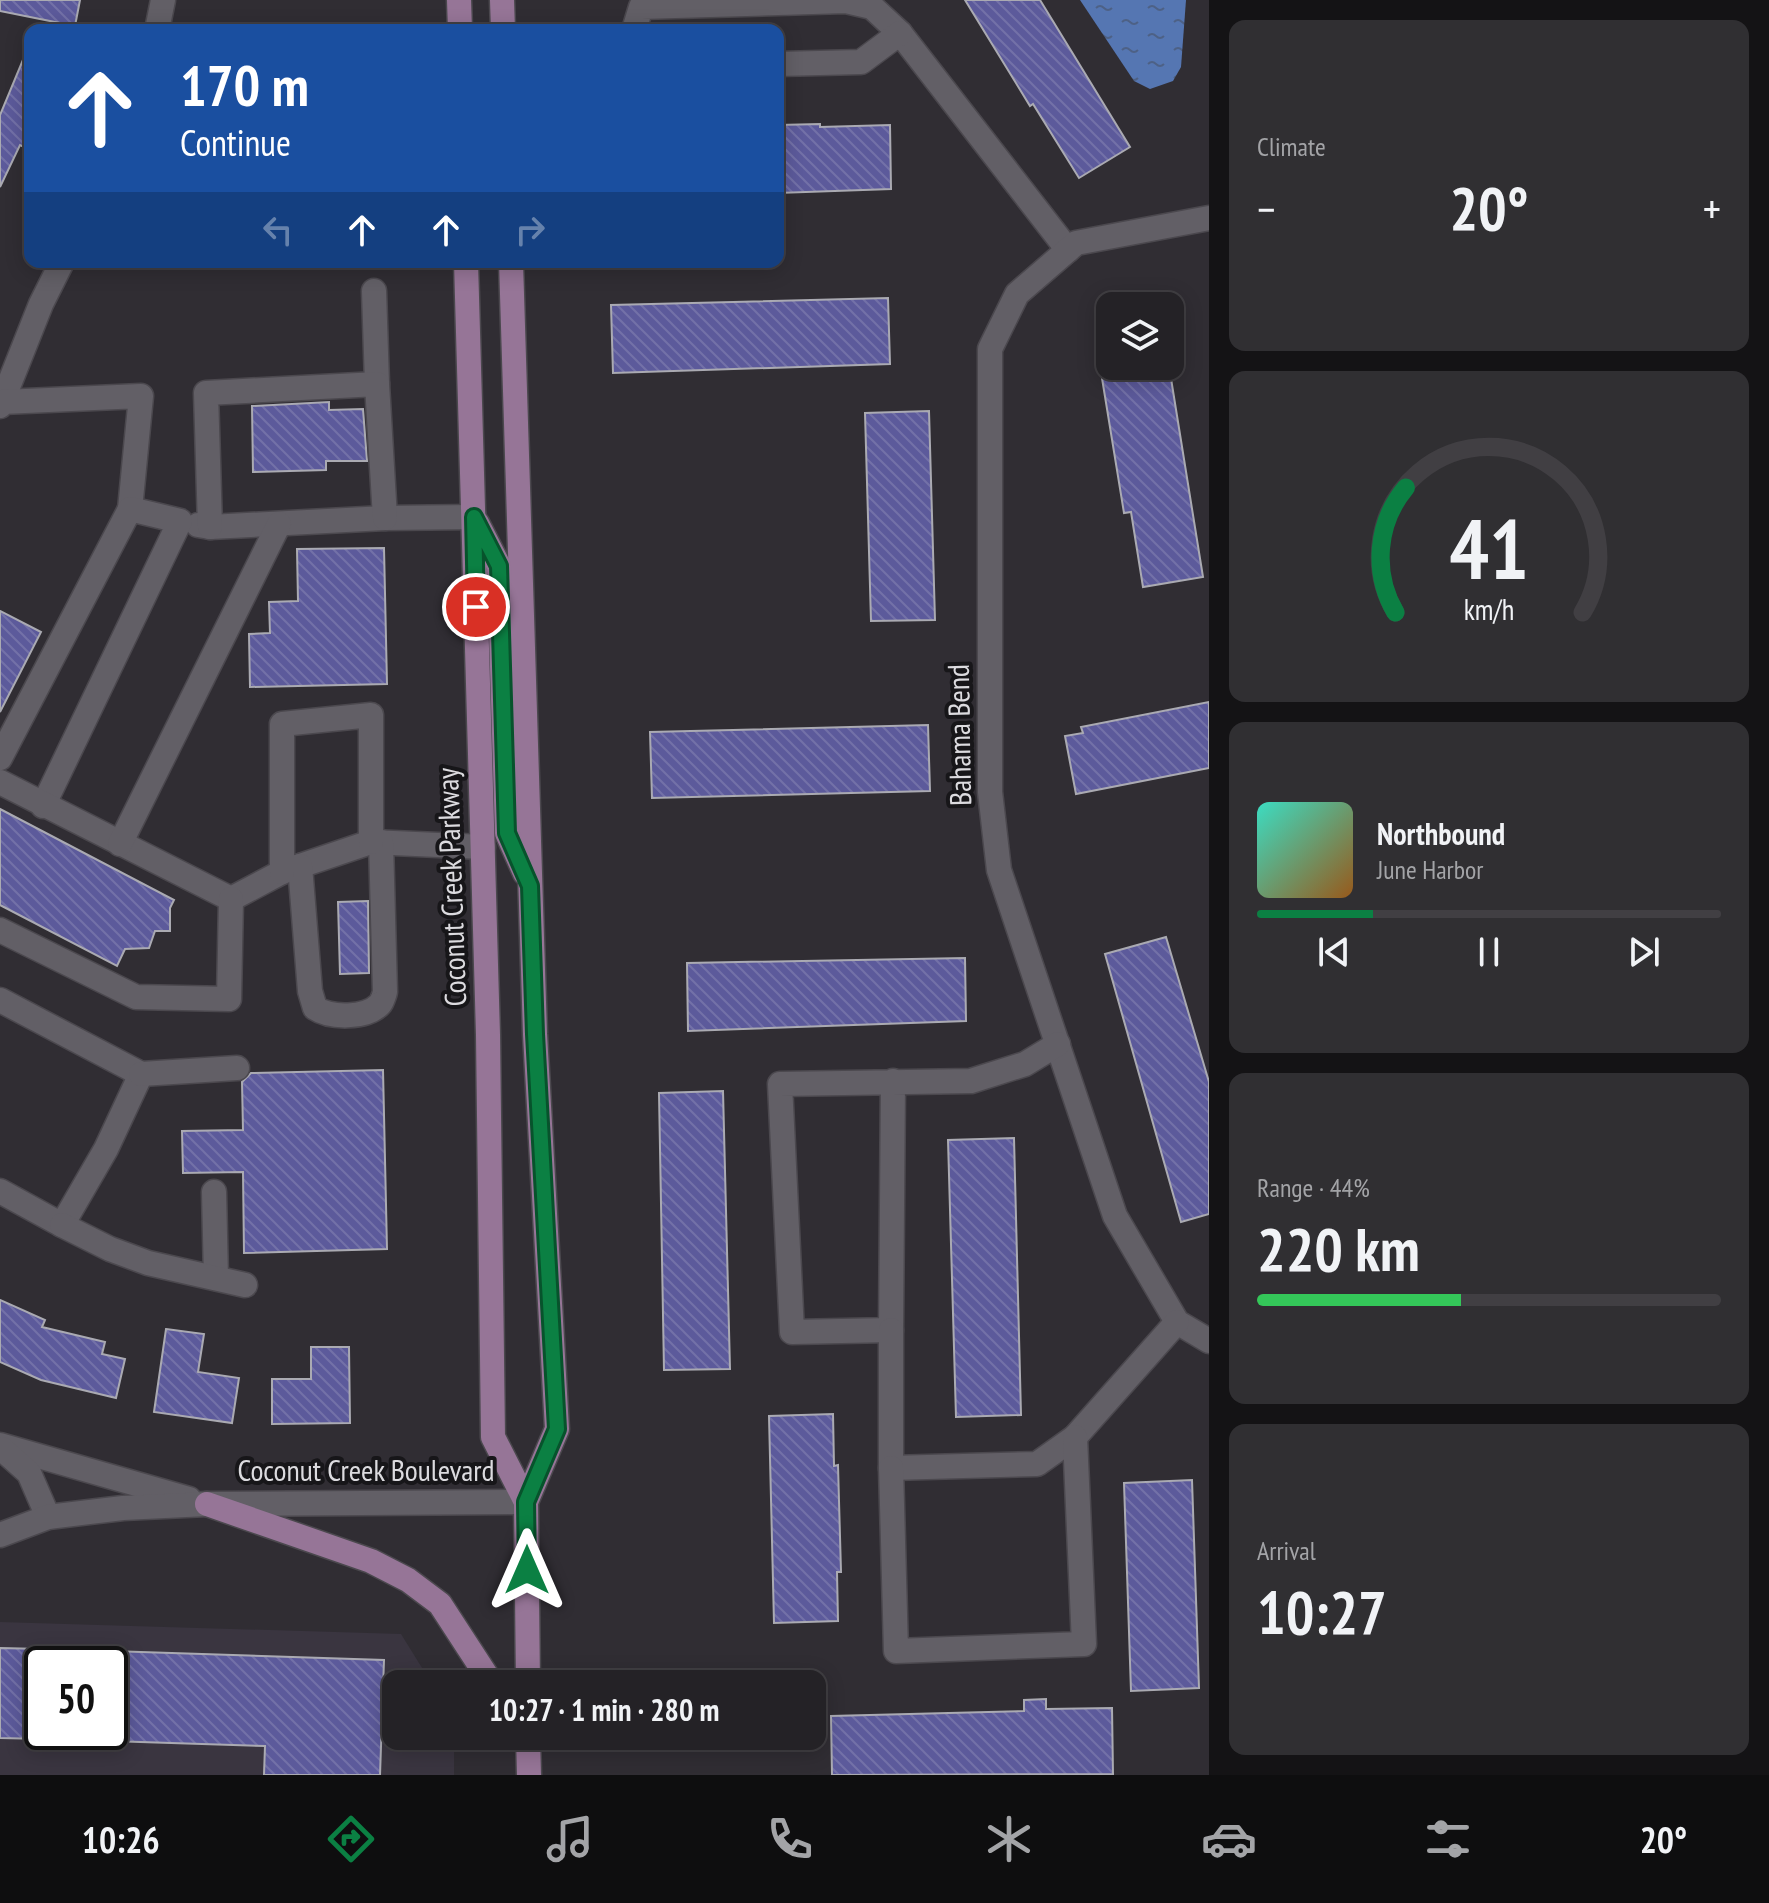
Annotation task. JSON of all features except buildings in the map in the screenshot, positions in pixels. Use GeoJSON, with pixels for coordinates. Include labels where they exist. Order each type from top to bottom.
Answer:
{"type":"FeatureCollection","features":[{"type":"Feature","properties":{"kind":"main road"},"geometry":{"type":"LineString","coordinates":[[459,0],[460,24]]}},
{"type":"Feature","properties":{"kind":"main road"},"geometry":{"type":"LineString","coordinates":[[502,0],[503,24]]}},
{"type":"Feature","properties":{"kind":"main road","name":"Coconut Creek Parkway"},"geometry":{"type":"LineString","coordinates":[[466,268],[488,1035],[493,1437],[526,1502]]}},
{"type":"Feature","properties":{"kind":"main road","name":"Coconut Creek Parkway"},"geometry":{"type":"LineString","coordinates":[[511,268],[535,1034],[557,1429],[526,1502],[528,1670]]}},
{"type":"Feature","properties":{"kind":"main road"},"geometry":{"type":"LineString","coordinates":[[474,517],[499,566],[507,833],[530,886]]}},
{"type":"Feature","properties":{"kind":"main road"},"geometry":{"type":"LineString","coordinates":[[207,1504],[371,1561],[408,1580],[440,1604],[483,1670]]}},
{"type":"Feature","properties":{"kind":"main road"},"geometry":{"type":"LineString","coordinates":[[528,1750],[529,1775]]}},
{"type":"Feature","properties":{"kind":"street"},"geometry":{"type":"LineString","coordinates":[[158,24],[163,0]]}},
{"type":"Feature","properties":{"kind":"street"},"geometry":{"type":"LineString","coordinates":[[636,24],[641,7],[846,1],[872,7],[900,33],[1068,250]]}},
{"type":"Feature","properties":{"kind":"street"},"geometry":{"type":"LineString","coordinates":[[784,64],[861,62],[900,33]]}},
{"type":"Feature","properties":{"kind":"street","name":"Bahama Bend"},"geometry":{"type":"LineString","coordinates":[[1209,218],[1076,243],[1017,294],[990,349],[990,792],[999,870],[1115,1216],[1177,1322],[1209,1341]]}},
{"type":"Feature","properties":{"kind":"street"},"geometry":{"type":"LineString","coordinates":[[0,758],[130,509],[141,396],[1,404],[41,304],[59,268]]}},
{"type":"Feature","properties":{"kind":"street"},"geometry":{"type":"LineString","coordinates":[[374,291],[385,518]]}},
{"type":"Feature","properties":{"kind":"street"},"geometry":{"type":"LineString","coordinates":[[210,527],[206,393],[377,384]]}},
{"type":"Feature","properties":{"kind":"street"},"geometry":{"type":"LineString","coordinates":[[130,509],[210,527],[474,517]]}},
{"type":"Feature","properties":{"kind":"street"},"geometry":{"type":"LineString","coordinates":[[43,806],[180,521]]}},
{"type":"Feature","properties":{"kind":"street"},"geometry":{"type":"LineString","coordinates":[[120,844],[279,524]]}},
{"type":"Feature","properties":{"kind":"street"},"geometry":{"type":"LineString","coordinates":[[371,715],[376,842],[385,992],[380,1004],[365,1013],[332,1016],[315,1008],[310,991],[291,869],[282,724],[371,715]]}},
{"type":"Feature","properties":{"kind":"street"},"geometry":{"type":"LineString","coordinates":[[0,782],[231,899]]}},
{"type":"Feature","properties":{"kind":"street"},"geometry":{"type":"LineString","coordinates":[[231,899],[291,869],[376,842],[483,847]]}},
{"type":"Feature","properties":{"kind":"street"},"geometry":{"type":"LineString","coordinates":[[0,930],[136,997],[229,999],[231,899]]}},
{"type":"Feature","properties":{"kind":"street"},"geometry":{"type":"LineString","coordinates":[[0,1000],[141,1074],[237,1068]]}},
{"type":"Feature","properties":{"kind":"street"},"geometry":{"type":"LineString","coordinates":[[891,1330],[792,1332],[780,1084],[971,1081],[1025,1064],[1058,1044]]}},
{"type":"Feature","properties":{"kind":"street"},"geometry":{"type":"LineString","coordinates":[[62,1225],[106,1149],[141,1074]]}},
{"type":"Feature","properties":{"kind":"street"},"geometry":{"type":"LineString","coordinates":[[893,1081],[891,1468],[896,1651],[1084,1644],[1075,1437]]}},
{"type":"Feature","properties":{"kind":"street"},"geometry":{"type":"LineString","coordinates":[[0,1191],[110,1249],[148,1263],[245,1285]]}},
{"type":"Feature","properties":{"kind":"street"},"geometry":{"type":"LineString","coordinates":[[214,1192],[216,1278]]}},
{"type":"Feature","properties":{"kind":"street"},"geometry":{"type":"LineString","coordinates":[[891,1468],[1037,1464],[1075,1437],[1177,1322]]}},
{"type":"Feature","properties":{"kind":"street","name":"Coconut Creek Boulevard"},"geometry":{"type":"LineString","coordinates":[[0,1446],[29,1473],[48,1517],[123,1508],[207,1504],[526,1502]]}},
{"type":"Feature","properties":{"kind":"street","name":"Coconut Creek Boulevard"},"geometry":{"type":"LineString","coordinates":[[0,1446],[207,1504]]}},
{"type":"Feature","properties":{"kind":"street"},"geometry":{"type":"LineString","coordinates":[[0,1535],[48,1517]]}},
{"type":"Feature","properties":{"kind":"shaded area"},"geometry":{"type":"Polygon","coordinates":[[[0,1622],[401,1634],[423,1670],[382,1670],[382,1750],[454,1750],[454,1775],[0,1775],[0,1622]]]}},
{"type":"Feature","properties":{"kind":"water"},"geometry":{"type":"Polygon","coordinates":[[[1080,0],[1186,0],[1181,67],[1173,81],[1150,89],[1134,81],[1080,0]]]}},
{"type":"Feature","properties":{"kind":"route"},"geometry":{"type":"LineString","coordinates":[[476,607],[474,517],[499,566],[507,833],[530,886],[557,1429],[526,1502],[527,1570]]}}]}
